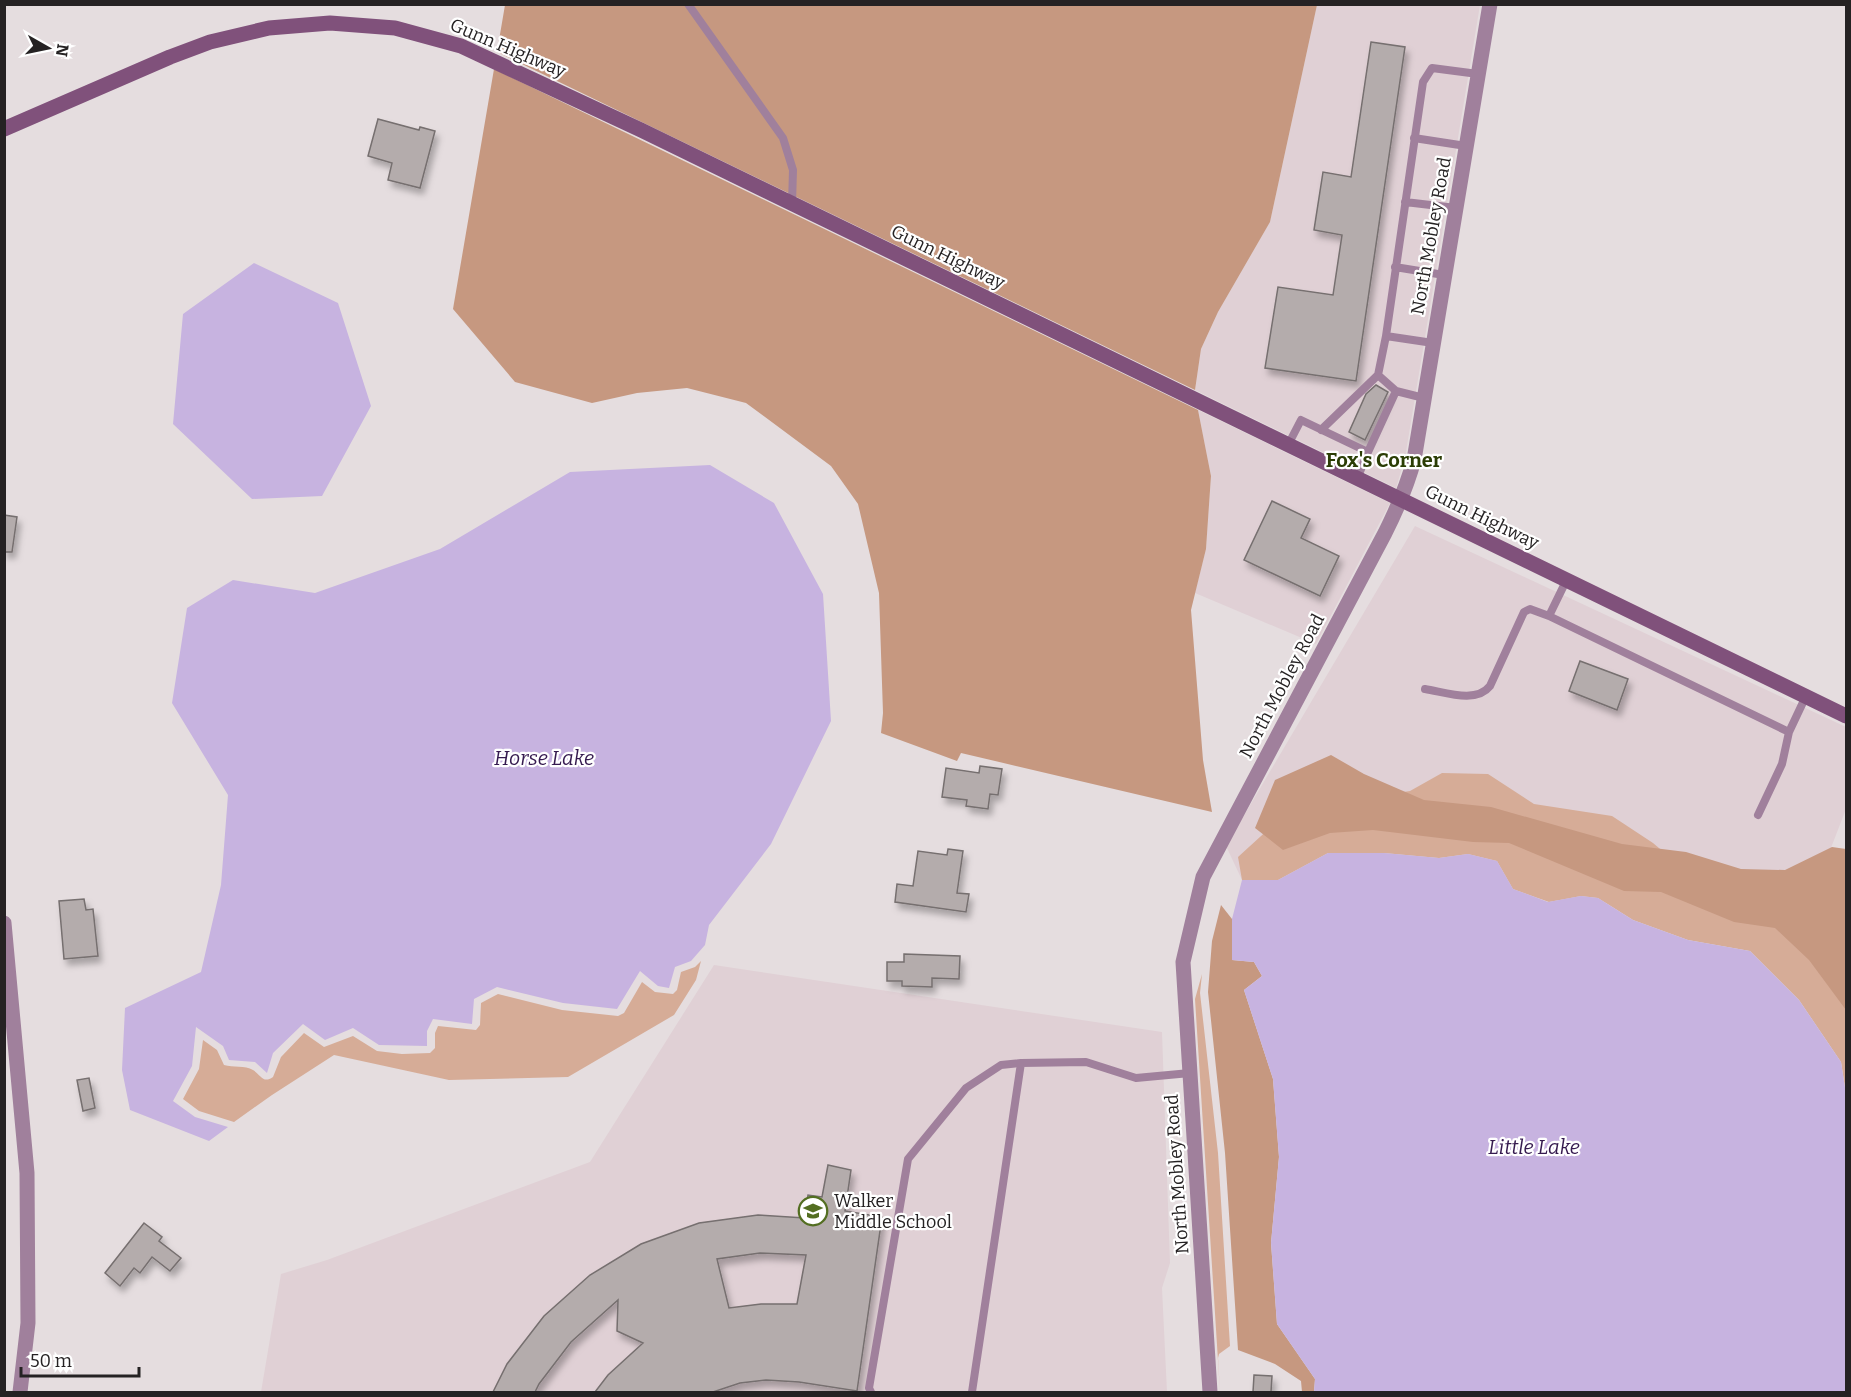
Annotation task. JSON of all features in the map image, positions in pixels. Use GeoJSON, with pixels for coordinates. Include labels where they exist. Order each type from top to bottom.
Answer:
{"type":"FeatureCollection","features":[{"type":"Feature","properties":{"kind":"main road","name":"Gunn Highway"},"geometry":{"type":"LineString","coordinates":[[4,129],[170,57],[210,42],[254,30],[285,26],[361,24],[413,32],[476,52],[1846,716]]}},
{"type":"Feature","properties":{"kind":"street","name":"North Mobley Road"},"geometry":{"type":"LineString","coordinates":[[1210,1392],[1184,962],[1203,877],[1402,500],[1414,460],[1490,4]]}},
{"type":"Feature","properties":{"kind":"street"},"geometry":{"type":"LineString","coordinates":[[4,923],[27,1173],[28,1323],[20,1392]]}},
{"type":"Feature","properties":{"kind":"lane"},"geometry":{"type":"LineString","coordinates":[[688,4],[783,138],[793,170],[792,204]]}},
{"type":"Feature","properties":{"kind":"lane"},"geometry":{"type":"LineString","coordinates":[[1321,430],[1378,375],[1386,336],[1423,82],[1432,68],[1478,74]]}},
{"type":"Feature","properties":{"kind":"lane"},"geometry":{"type":"LineString","coordinates":[[1414,138],[1466,146]]}},
{"type":"Feature","properties":{"kind":"lane"},"geometry":{"type":"LineString","coordinates":[[1405,202],[1456,208]]}},
{"type":"Feature","properties":{"kind":"lane"},"geometry":{"type":"LineString","coordinates":[[1395,267],[1444,275]]}},
{"type":"Feature","properties":{"kind":"lane"},"geometry":{"type":"LineString","coordinates":[[1386,336],[1433,343]]}},
{"type":"Feature","properties":{"kind":"lane"},"geometry":{"type":"LineString","coordinates":[[1378,375],[1396,391],[1424,398]]}},
{"type":"Feature","properties":{"kind":"lane"},"geometry":{"type":"LineString","coordinates":[[1358,478],[1396,391]]}},
{"type":"Feature","properties":{"kind":"lane"},"geometry":{"type":"LineString","coordinates":[[1288,445],[1301,420],[1368,452]]}},
{"type":"Feature","properties":{"kind":"lane"},"geometry":{"type":"LineString","coordinates":[[1549,616],[1567,579]]}},
{"type":"Feature","properties":{"kind":"lane"},"geometry":{"type":"LineString","coordinates":[[1425,689],[1475,696],[1485,692],[1490,686],[1524,612],[1530,609],[1549,616],[1789,732]]}},
{"type":"Feature","properties":{"kind":"lane"},"geometry":{"type":"LineString","coordinates":[[1758,815],[1782,764],[1789,732],[1806,696]]}},
{"type":"Feature","properties":{"kind":"lane"},"geometry":{"type":"LineString","coordinates":[[871,1392],[869,1388],[908,1160],[966,1088],[1001,1065],[1021,1063],[1086,1062],[1136,1078],[1190,1074]]}},
{"type":"Feature","properties":{"kind":"lane"},"geometry":{"type":"LineString","coordinates":[[972,1392],[1021,1063]]}},
{"type":"Feature","properties":{"kind":"shaded area"},"geometry":{"type":"Polygon","coordinates":[[[505,5],[1317,5],[1270,222],[1218,312],[1201,349],[1195,390],[497,52],[505,5]]]}},
{"type":"Feature","properties":{"kind":"shaded area"},"geometry":{"type":"Polygon","coordinates":[[[1317,5],[1480,5],[1405,458],[1396,488],[1195,390],[1201,349],[1218,312],[1270,222],[1317,5]]]}},
{"type":"Feature","properties":{"kind":"shaded area"},"geometry":{"type":"Polygon","coordinates":[[[494,69],[1198,410],[1211,476],[1206,549],[1191,610],[1203,760],[1212,812],[961,753],[957,761],[881,733],[883,713],[879,593],[858,504],[831,466],[746,403],[687,388],[637,393],[592,403],[515,382],[453,309],[494,69]]]}},
{"type":"Feature","properties":{"kind":"shaded area"},"geometry":{"type":"Polygon","coordinates":[[[1198,410],[1390,503],[1316,644],[1195,593],[1206,549],[1211,476],[1198,410]]]}},
{"type":"Feature","properties":{"kind":"shaded area"},"geometry":{"type":"Polygon","coordinates":[[[1415,526],[1846,727],[1846,809],[1805,915],[1242,880],[1226,846],[1415,526]]]}},
{"type":"Feature","properties":{"kind":"shaded area"},"geometry":{"type":"Polygon","coordinates":[[[1331,755],[1364,774],[1424,800],[1491,807],[1622,844],[1686,852],[1741,869],[1785,870],[1832,847],[1846,849],[1846,1010],[1809,960],[1775,928],[1734,922],[1661,892],[1624,891],[1509,843],[1473,842],[1373,830],[1330,833],[1283,850],[1255,828],[1275,780],[1331,755]]]}},
{"type":"Feature","properties":{"kind":"shaded area"},"geometry":{"type":"Polygon","coordinates":[[[1442,773],[1488,774],[1534,804],[1612,816],[1653,843],[1691,875],[1846,959],[1846,1094],[1841,1062],[1799,1000],[1750,951],[1688,940],[1633,920],[1598,898],[1581,896],[1549,902],[1513,889],[1497,861],[1468,854],[1439,858],[1384,853],[1328,853],[1278,880],[1242,880],[1238,857],[1272,826],[1360,799],[1410,791],[1442,773]]]}},
{"type":"Feature","properties":{"kind":"shaded area"},"geometry":{"type":"Polygon","coordinates":[[[1221,905],[1232,919],[1232,960],[1254,962],[1262,976],[1244,990],[1273,1079],[1279,1157],[1271,1243],[1277,1324],[1315,1379],[1314,1392],[1302,1392],[1301,1381],[1275,1364],[1238,1350],[1225,1153],[1208,992],[1212,941],[1221,905]]]}},
{"type":"Feature","properties":{"kind":"shaded area"},"geometry":{"type":"Polygon","coordinates":[[[701,961],[696,980],[674,1015],[568,1077],[449,1080],[334,1055],[234,1122],[199,1111],[183,1099],[199,1069],[203,1040],[217,1050],[224,1065],[250,1068],[267,1080],[273,1077],[281,1057],[304,1033],[324,1047],[353,1036],[377,1051],[402,1054],[430,1053],[435,1048],[435,1033],[438,1026],[476,1030],[480,1025],[481,1003],[498,994],[562,1010],[618,1016],[624,1013],[642,982],[655,992],[673,994],[677,990],[681,972],[695,967],[701,961]]]}},
{"type":"Feature","properties":{"kind":"shaded area","name":"Walker Middle School"},"geometry":{"type":"Polygon","coordinates":[[[714,965],[1162,1032],[1170,1263],[1162,1288],[1167,1392],[261,1392],[281,1274],[327,1260],[590,1162],[714,965]]]}},
{"type":"Feature","properties":{"kind":"shaded area"},"geometry":{"type":"Polygon","coordinates":[[[1202,974],[1200,993],[1218,1153],[1230,1346],[1219,1354],[1218,1358],[1220,1392],[1195,999],[1202,974]]]}},
{"type":"Feature","properties":{"kind":"water"},"geometry":{"type":"Polygon","coordinates":[[[254,263],[338,303],[371,406],[322,496],[252,499],[173,424],[183,314],[254,263]]]}},
{"type":"Feature","properties":{"kind":"water","name":"Horse Lake"},"geometry":{"type":"Polygon","coordinates":[[[710,465],[774,503],[823,594],[831,721],[771,844],[709,925],[705,945],[691,961],[675,967],[669,988],[658,986],[640,971],[617,1009],[563,1003],[497,987],[474,999],[472,1024],[433,1019],[427,1031],[427,1046],[379,1045],[353,1028],[325,1040],[303,1024],[273,1053],[267,1073],[255,1062],[229,1060],[223,1046],[196,1027],[192,1066],[173,1101],[195,1117],[228,1127],[209,1141],[130,1110],[122,1070],[125,1008],[201,972],[221,885],[228,795],[172,703],[187,608],[233,580],[315,593],[440,549],[570,472],[710,465]]]}},
{"type":"Feature","properties":{"kind":"water","name":"Little Lake"},"geometry":{"type":"Polygon","coordinates":[[[1328,853],[1384,853],[1439,858],[1468,854],[1497,861],[1513,889],[1548,902],[1581,896],[1598,898],[1633,920],[1688,940],[1750,951],[1799,1000],[1841,1062],[1846,1094],[1846,1392],[1314,1392],[1315,1379],[1277,1324],[1271,1243],[1279,1157],[1273,1079],[1244,990],[1262,976],[1254,962],[1232,960],[1232,919],[1242,880],[1278,880],[1328,853]]]}},
{"type":"Feature","properties":{"kind":"building"},"geometry":{"type":"Polygon","coordinates":[[[1371,42],[1405,47],[1356,381],[1265,368],[1278,287],[1333,295],[1342,235],[1314,230],[1323,172],[1351,177],[1371,42]]]}},
{"type":"Feature","properties":{"kind":"building"},"geometry":{"type":"Polygon","coordinates":[[[378,119],[419,130],[420,127],[435,131],[420,188],[388,180],[392,163],[368,156],[378,119]]]}},
{"type":"Feature","properties":{"kind":"building"},"geometry":{"type":"Polygon","coordinates":[[[1376,385],[1388,392],[1365,440],[1349,432],[1366,394],[1376,385]]]}},
{"type":"Feature","properties":{"kind":"building"},"geometry":{"type":"Polygon","coordinates":[[[1272,501],[1310,519],[1301,538],[1339,556],[1320,596],[1244,560],[1272,501]]]}},
{"type":"Feature","properties":{"kind":"building"},"geometry":{"type":"Polygon","coordinates":[[[4,515],[17,517],[12,552],[4,552],[4,515]]]}},
{"type":"Feature","properties":{"kind":"building"},"geometry":{"type":"Polygon","coordinates":[[[1580,661],[1628,679],[1617,710],[1569,691],[1580,661]]]}},
{"type":"Feature","properties":{"kind":"building"},"geometry":{"type":"Polygon","coordinates":[[[980,766],[1002,769],[998,795],[990,794],[988,809],[966,806],[967,800],[942,797],[946,768],[979,773],[980,766]]]}},
{"type":"Feature","properties":{"kind":"building"},"geometry":{"type":"Polygon","coordinates":[[[948,849],[963,851],[957,893],[969,894],[966,912],[895,902],[897,884],[913,886],[918,851],[947,855],[948,849]]]}},
{"type":"Feature","properties":{"kind":"building"},"geometry":{"type":"Polygon","coordinates":[[[84,899],[86,910],[93,909],[98,956],[64,959],[59,901],[84,899]]]}},
{"type":"Feature","properties":{"kind":"building"},"geometry":{"type":"Polygon","coordinates":[[[904,954],[960,956],[959,979],[932,978],[932,987],[902,986],[902,981],[887,981],[887,962],[904,962],[904,954]]]}},
{"type":"Feature","properties":{"kind":"building"},"geometry":{"type":"Polygon","coordinates":[[[89,1078],[95,1108],[83,1111],[77,1080],[89,1078]]]}},
{"type":"Feature","properties":{"kind":"building"},"geometry":{"type":"Polygon","coordinates":[[[828,1165],[851,1170],[845,1211],[882,1217],[857,1391],[799,1382],[766,1380],[740,1383],[713,1392],[595,1392],[608,1375],[643,1343],[617,1331],[618,1300],[571,1342],[535,1392],[493,1392],[507,1364],[544,1316],[590,1275],[641,1244],[699,1223],[758,1215],[805,1218],[808,1195],[822,1197],[828,1165]],[[760,1253],[717,1259],[729,1308],[761,1304],[797,1304],[806,1255],[760,1253]]]}},
{"type":"Feature","properties":{"kind":"building"},"geometry":{"type":"Polygon","coordinates":[[[144,1223],[162,1237],[159,1241],[181,1258],[170,1271],[152,1257],[140,1273],[134,1268],[120,1286],[105,1273],[144,1223]]]}},
{"type":"Feature","properties":{"kind":"building"},"geometry":{"type":"Polygon","coordinates":[[[1254,1375],[1272,1376],[1271,1392],[1253,1392],[1254,1375]]]}},
{"type":"Feature","properties":{"kind":"place","name":"Walker Middle School"},"geometry":{"type":"Point","coordinates":[813,1211]}},
{"type":"Feature","properties":{"kind":"district","name":"Fox's Corner"},"geometry":{"type":"Point","coordinates":[1384,460]}}]}
